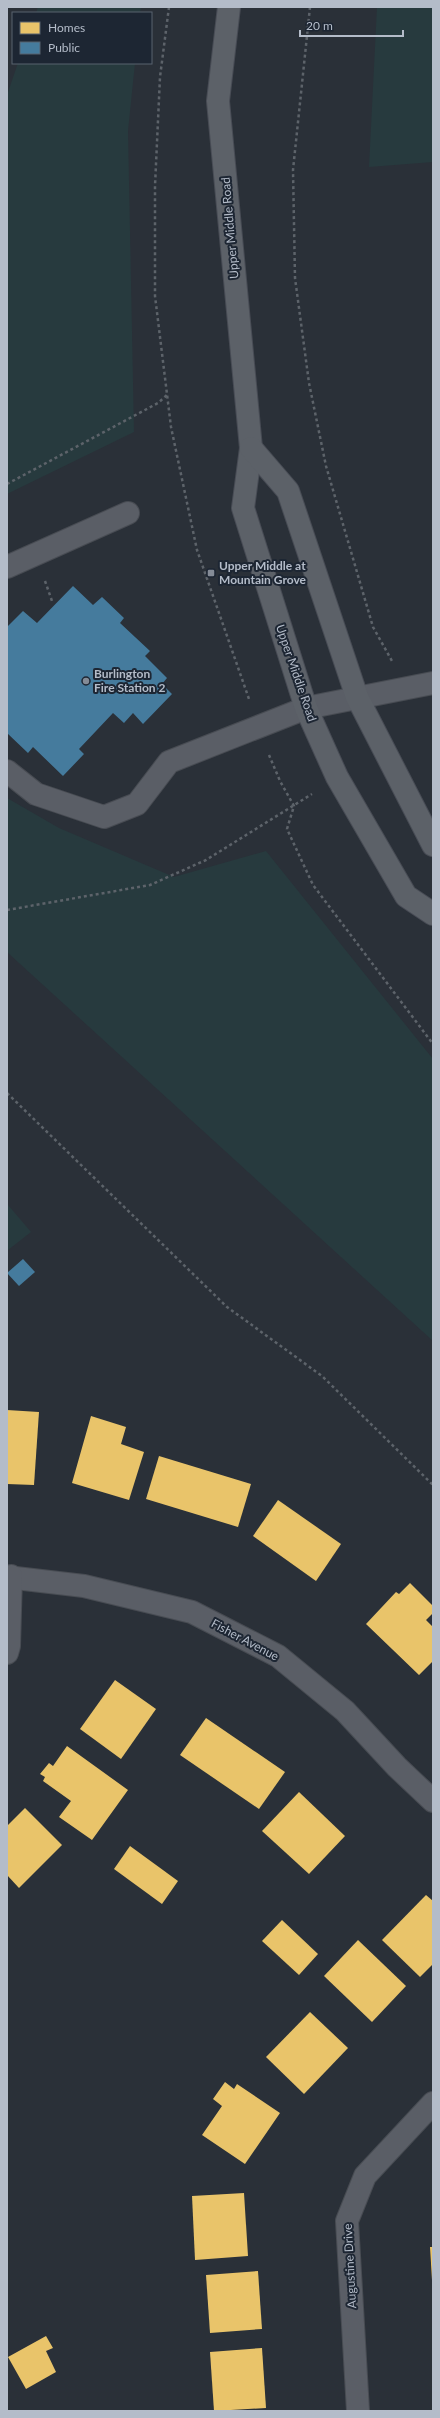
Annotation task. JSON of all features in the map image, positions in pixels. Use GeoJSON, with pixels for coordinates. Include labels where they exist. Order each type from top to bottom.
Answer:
{"type":"FeatureCollection","features":[{"type":"Feature","properties":{"kind":"main road","name":"Upper Middle Road"},"geometry":{"type":"LineString","coordinates":[[229,7],[218,101],[251,448],[244,508],[306,708],[338,777],[406,896],[433,914]]}},
{"type":"Feature","properties":{"kind":"main road"},"geometry":{"type":"LineString","coordinates":[[251,448],[288,491],[357,698],[433,845]]}},
{"type":"Feature","properties":{"kind":"street"},"geometry":{"type":"LineString","coordinates":[[7,567],[128,513]]}},
{"type":"Feature","properties":{"kind":"street"},"geometry":{"type":"LineString","coordinates":[[7,771],[36,794],[104,817],[137,804],[169,762],[259,728],[306,708],[433,683]]}},
{"type":"Feature","properties":{"kind":"street"},"geometry":{"type":"LineString","coordinates":[[7,1653],[9,1646],[9,1576]]}},
{"type":"Feature","properties":{"kind":"street","name":"Fisher Avenue"},"geometry":{"type":"LineString","coordinates":[[9,1576],[84,1586],[192,1612],[278,1656],[345,1711],[397,1767],[433,1801]]}},
{"type":"Feature","properties":{"kind":"street","name":"Augustine Drive"},"geometry":{"type":"LineString","coordinates":[[358,2411],[347,2221],[365,2176],[433,2103]]}},
{"type":"Feature","properties":{"kind":"path"},"geometry":{"type":"LineString","coordinates":[[169,7],[160,77],[155,186],[156,296],[171,426],[197,550],[259,728],[280,781],[294,806],[287,829],[313,885],[433,1044]]}},
{"type":"Feature","properties":{"kind":"path"},"geometry":{"type":"LineString","coordinates":[[310,7],[293,170],[295,278],[306,361],[326,466],[374,627],[406,688]]}},
{"type":"Feature","properties":{"kind":"path"},"geometry":{"type":"LineString","coordinates":[[7,484],[158,403],[167,395]]}},
{"type":"Feature","properties":{"kind":"path"},"geometry":{"type":"LineString","coordinates":[[7,910],[150,886],[206,860],[338,777]]}},
{"type":"Feature","properties":{"kind":"path"},"geometry":{"type":"LineString","coordinates":[[7,1093],[227,1307],[322,1376],[433,1485]]}},
{"type":"Feature","properties":{"kind":"green space"},"geometry":{"type":"Polygon","coordinates":[[[38,7],[141,7],[140,12],[36,12],[38,7]]]}},
{"type":"Feature","properties":{"kind":"green space"},"geometry":{"type":"Polygon","coordinates":[[[377,7],[433,7],[433,162],[369,167],[377,7]]]}},
{"type":"Feature","properties":{"kind":"green space"},"geometry":{"type":"Polygon","coordinates":[[[18,64],[135,64],[128,131],[134,432],[7,494],[7,95],[18,64]]]}},
{"type":"Feature","properties":{"kind":"green space"},"geometry":{"type":"Polygon","coordinates":[[[7,798],[59,828],[174,877],[266,851],[433,1059],[433,1341],[7,952],[7,798]]]}},
{"type":"Feature","properties":{"kind":"green space"},"geometry":{"type":"Polygon","coordinates":[[[8,1205],[31,1232],[8,1250],[7,1249],[8,1205]]]}},
{"type":"Feature","properties":{"kind":"building: Homes"},"geometry":{"type":"Polygon","coordinates":[[[7,1410],[39,1412],[34,1485],[7,1484],[7,1410]]]}},
{"type":"Feature","properties":{"kind":"building: Homes"},"geometry":{"type":"Polygon","coordinates":[[[91,1416],[126,1427],[121,1444],[144,1452],[129,1500],[72,1483],[91,1416]]]}},
{"type":"Feature","properties":{"kind":"building: Homes"},"geometry":{"type":"Polygon","coordinates":[[[159,1456],[251,1484],[238,1527],[146,1499],[159,1456]]]}},
{"type":"Feature","properties":{"kind":"building: Homes"},"geometry":{"type":"Polygon","coordinates":[[[278,1500],[341,1544],[316,1581],[253,1536],[278,1500]]]}},
{"type":"Feature","properties":{"kind":"building: Homes"},"geometry":{"type":"Polygon","coordinates":[[[410,1583],[433,1606],[433,1613],[426,1620],[433,1627],[433,1661],[419,1675],[366,1624],[396,1592],[399,1594],[410,1583]]]}},
{"type":"Feature","properties":{"kind":"building: Homes"},"geometry":{"type":"Polygon","coordinates":[[[115,1680],[156,1709],[121,1759],[80,1729],[115,1680]]]}},
{"type":"Feature","properties":{"kind":"building: Homes"},"geometry":{"type":"Polygon","coordinates":[[[206,1718],[285,1772],[259,1809],[180,1755],[206,1718]]]}},
{"type":"Feature","properties":{"kind":"building: Homes"},"geometry":{"type":"Polygon","coordinates":[[[67,1746],[128,1790],[92,1840],[59,1817],[71,1801],[43,1781],[45,1777],[40,1774],[49,1763],[53,1766],[67,1746]]]}},
{"type":"Feature","properties":{"kind":"building: Homes"},"geometry":{"type":"Polygon","coordinates":[[[299,1792],[345,1836],[309,1874],[262,1831],[299,1792]]]}},
{"type":"Feature","properties":{"kind":"building: Homes"},"geometry":{"type":"Polygon","coordinates":[[[25,1808],[62,1845],[19,1888],[7,1875],[7,1826],[25,1808]]]}},
{"type":"Feature","properties":{"kind":"building: Homes"},"geometry":{"type":"Polygon","coordinates":[[[130,1846],[178,1881],[162,1904],[114,1869],[130,1846]]]}},
{"type":"Feature","properties":{"kind":"building: Homes"},"geometry":{"type":"Polygon","coordinates":[[[426,1895],[433,1901],[433,1964],[420,1977],[382,1940],[426,1895]]]}},
{"type":"Feature","properties":{"kind":"building: Homes"},"geometry":{"type":"Polygon","coordinates":[[[282,1920],[318,1954],[299,1975],[262,1941],[282,1920]]]}},
{"type":"Feature","properties":{"kind":"building: Homes"},"geometry":{"type":"Polygon","coordinates":[[[358,1940],[406,1986],[372,2022],[324,1976],[358,1940]]]}},
{"type":"Feature","properties":{"kind":"building: Homes"},"geometry":{"type":"Polygon","coordinates":[[[310,2012],[348,2048],[304,2094],[266,2057],[310,2012]]]}},
{"type":"Feature","properties":{"kind":"building: Homes"},"geometry":{"type":"Polygon","coordinates":[[[225,2082],[234,2089],[237,2084],[280,2113],[245,2164],[202,2135],[222,2106],[213,2099],[225,2082]]]}},
{"type":"Feature","properties":{"kind":"building: Homes"},"geometry":{"type":"Polygon","coordinates":[[[244,2193],[248,2256],[195,2260],[192,2196],[244,2193]]]}},
{"type":"Feature","properties":{"kind":"building: Homes"},"geometry":{"type":"Polygon","coordinates":[[[430,2247],[433,2247],[433,2280],[432,2280],[430,2247]]]}},
{"type":"Feature","properties":{"kind":"building: Homes"},"geometry":{"type":"Polygon","coordinates":[[[258,2271],[262,2329],[210,2333],[206,2275],[258,2271]]]}},
{"type":"Feature","properties":{"kind":"building: Homes"},"geometry":{"type":"Polygon","coordinates":[[[46,2336],[53,2348],[46,2351],[56,2372],[26,2389],[8,2357],[46,2336]]]}},
{"type":"Feature","properties":{"kind":"building: Homes"},"geometry":{"type":"Polygon","coordinates":[[[262,2348],[266,2408],[214,2411],[210,2352],[262,2348]]]}},
{"type":"Feature","properties":{"kind":"building: Public","name":"Burlington Fire Station 2"},"geometry":{"type":"Polygon","coordinates":[[[73,586],[93,605],[102,597],[124,618],[120,623],[150,651],[145,656],[167,678],[162,684],[172,694],[143,724],[133,713],[124,723],[113,713],[79,749],[84,754],[63,776],[33,747],[28,753],[7,733],[7,627],[23,611],[37,623],[73,586]]]}},
{"type":"Feature","properties":{"kind":"building: Public"},"geometry":{"type":"Polygon","coordinates":[[[23,1259],[35,1272],[19,1286],[7,1273],[23,1259]]]}},
{"type":"Feature","properties":{"kind":"place","name":"Upper Middle at Mountain Grove"},"geometry":{"type":"Point","coordinates":[211,573]}},
{"type":"Feature","properties":{"kind":"place","name":"Burlington Fire Station 2"},"geometry":{"type":"Point","coordinates":[86,681]}}]}
